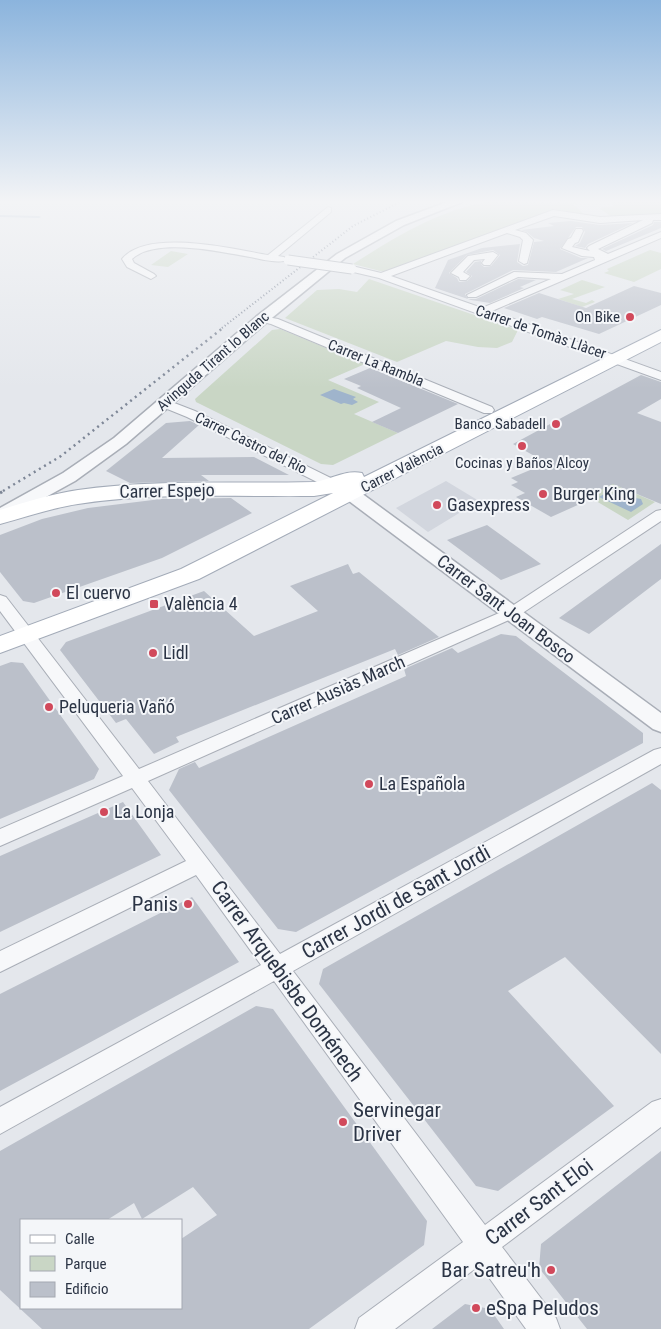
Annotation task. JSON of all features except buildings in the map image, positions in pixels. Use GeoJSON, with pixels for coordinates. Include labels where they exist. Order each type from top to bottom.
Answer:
{"type":"FeatureCollection","features":[{"type":"Feature","properties":{"kind":"main road","name":"Carrer València"},"geometry":{"type":"LineString","coordinates":[[344,489],[608,355],[661,323]]}},
{"type":"Feature","properties":{"kind":"main road","name":"Carrer València"},"geometry":{"type":"LineString","coordinates":[[0,645],[190,574],[276,531],[344,489],[488,410],[608,355],[661,335]]}},
{"type":"Feature","properties":{"kind":"main road","name":"Carrer Espejo"},"geometry":{"type":"LineString","coordinates":[[0,516],[56,501],[114,492],[165,489],[344,489]]}},
{"type":"Feature","properties":{"kind":"main road"},"geometry":{"type":"LineString","coordinates":[[261,490],[280,500],[285,510],[282,522],[276,531]]}},
{"type":"Feature","properties":{"kind":"street","name":"Carrer de Tomàs Llàcer"},"geometry":{"type":"LineString","coordinates":[[129,264],[151,276]]}},
{"type":"Feature","properties":{"kind":"street","name":"Carrer de Tomàs Llàcer"},"geometry":{"type":"LineString","coordinates":[[317,264],[382,276],[608,355],[661,376]]}},
{"type":"Feature","properties":{"kind":"street","name":"Avinguda Tirant lo Blanc"},"geometry":{"type":"LineString","coordinates":[[0,516],[50,489],[94,460],[262,319],[331,264]]}},
{"type":"Feature","properties":{"kind":"street"},"geometry":{"type":"LineString","coordinates":[[382,276],[414,264]]}},
{"type":"Feature","properties":{"kind":"street"},"geometry":{"type":"LineString","coordinates":[[457,274],[466,264]]}},
{"type":"Feature","properties":{"kind":"street"},"geometry":{"type":"LineString","coordinates":[[483,311],[565,276],[588,264]]}},
{"type":"Feature","properties":{"kind":"street"},"geometry":{"type":"LineString","coordinates":[[472,295],[517,274],[565,276]]}},
{"type":"Feature","properties":{"kind":"street"},"geometry":{"type":"LineString","coordinates":[[400,282],[429,280],[426,291]]}},
{"type":"Feature","properties":{"kind":"street","name":"Carrer La Rambla"},"geometry":{"type":"LineString","coordinates":[[262,319],[274,321],[488,410]]}},
{"type":"Feature","properties":{"kind":"street","name":"Carrer Castro del Rio"},"geometry":{"type":"LineString","coordinates":[[164,403],[191,414],[344,489]]}},
{"type":"Feature","properties":{"kind":"street","name":"Carrer Sant Joan Bosco"},"geometry":{"type":"LineString","coordinates":[[344,489],[661,724]]}},
{"type":"Feature","properties":{"kind":"street","name":"Carrer Ausiàs March"},"geometry":{"type":"LineString","coordinates":[[0,838],[136,780],[512,613],[661,514]]}},
{"type":"Feature","properties":{"kind":"street","name":"Carrer Arquebisbe Doménech"},"geometry":{"type":"LineString","coordinates":[[0,600],[200,864],[545,1329]]}},
{"type":"Feature","properties":{"kind":"street","name":"Carrer Jordi de Sant Jordi"},"geometry":{"type":"LineString","coordinates":[[0,1121],[661,756]]}},
{"type":"Feature","properties":{"kind":"street"},"geometry":{"type":"LineString","coordinates":[[0,962],[200,864]]}},
{"type":"Feature","properties":{"kind":"street","name":"Carrer Sant Eloi"},"geometry":{"type":"LineString","coordinates":[[370,1329],[661,1111]]}},
{"type":"Feature","properties":{"kind":"shaded area","name":"Gasexpress"},"geometry":{"type":"Polygon","coordinates":[[[446,481],[479,501],[428,532],[396,508],[446,481]]]}},
{"type":"Feature","properties":{"kind":"green space"},"geometry":{"type":"Polygon","coordinates":[[[152,264],[173,264],[168,267],[151,265],[152,264]]]}},
{"type":"Feature","properties":{"kind":"green space"},"geometry":{"type":"Polygon","coordinates":[[[353,264],[406,264],[384,272],[353,264]]]}},
{"type":"Feature","properties":{"kind":"green space"},"geometry":{"type":"Polygon","coordinates":[[[618,264],[661,264],[661,269],[634,282],[604,273],[609,271],[607,269],[618,264]]]}},
{"type":"Feature","properties":{"kind":"green space"},"geometry":{"type":"Polygon","coordinates":[[[369,279],[518,330],[512,342],[497,348],[478,347],[446,341],[397,362],[285,318],[317,290],[339,289],[357,292],[369,279]]]}},
{"type":"Feature","properties":{"kind":"green space"},"geometry":{"type":"Polygon","coordinates":[[[582,280],[605,287],[572,299],[586,303],[592,300],[595,302],[582,307],[558,299],[574,294],[560,290],[582,280]]]}},
{"type":"Feature","properties":{"kind":"green space"},"geometry":{"type":"Polygon","coordinates":[[[280,329],[365,364],[328,380],[379,402],[354,414],[398,433],[333,465],[321,464],[196,402],[195,399],[272,330],[280,329]]]}},
{"type":"Feature","properties":{"kind":"green space"},"geometry":{"type":"Polygon","coordinates":[[[572,466],[655,502],[628,520],[549,473],[572,466]]]}},
{"type":"Feature","properties":{"kind":"water"},"geometry":{"type":"Polygon","coordinates":[[[334,389],[356,397],[353,399],[358,402],[352,405],[341,404],[320,395],[334,389]]]}},
{"type":"Feature","properties":{"kind":"water"},"geometry":{"type":"Polygon","coordinates":[[[606,493],[641,499],[643,504],[631,512],[599,497],[606,493]]]}},
{"type":"Feature","properties":{"kind":"railway"},"geometry":{"type":"LineString","coordinates":[[222,328],[304,264]]}},
{"type":"Feature","properties":{"kind":"railway"},"geometry":{"type":"LineString","coordinates":[[3,491],[61,456],[224,327]]}},
{"type":"Feature","properties":{"kind":"railway"},"geometry":{"type":"LineString","coordinates":[[0,493],[5,490]]}},
{"type":"Feature","properties":{"kind":"place","name":"On Bike"},"geometry":{"type":"Point","coordinates":[630,317]}},
{"type":"Feature","properties":{"kind":"place","name":"Banco Sabadell"},"geometry":{"type":"Point","coordinates":[556,424]}},
{"type":"Feature","properties":{"kind":"place","name":"Cocinas y Baños Alcoy"},"geometry":{"type":"Point","coordinates":[522,446]}},
{"type":"Feature","properties":{"kind":"place","name":"Burger King"},"geometry":{"type":"Point","coordinates":[543,494]}},
{"type":"Feature","properties":{"kind":"place","name":"Gasexpress"},"geometry":{"type":"Point","coordinates":[437,505]}},
{"type":"Feature","properties":{"kind":"place","name":"El cuervo"},"geometry":{"type":"Point","coordinates":[56,593]}},
{"type":"Feature","properties":{"kind":"place","name":"València 4"},"geometry":{"type":"Point","coordinates":[154,604]}},
{"type":"Feature","properties":{"kind":"place","name":"Lidl"},"geometry":{"type":"Point","coordinates":[153,653]}},
{"type":"Feature","properties":{"kind":"place","name":"Peluqueria Vañó"},"geometry":{"type":"Point","coordinates":[49,707]}},
{"type":"Feature","properties":{"kind":"place","name":"La Española"},"geometry":{"type":"Point","coordinates":[369,784]}},
{"type":"Feature","properties":{"kind":"place","name":"La Lonja"},"geometry":{"type":"Point","coordinates":[104,812]}},
{"type":"Feature","properties":{"kind":"place","name":"Panis"},"geometry":{"type":"Point","coordinates":[188,904]}},
{"type":"Feature","properties":{"kind":"place","name":"Servinegar Driver"},"geometry":{"type":"Point","coordinates":[343,1122]}},
{"type":"Feature","properties":{"kind":"place","name":"Bar Satreu'h"},"geometry":{"type":"Point","coordinates":[551,1270]}},
{"type":"Feature","properties":{"kind":"place","name":"eSpa Peludos"},"geometry":{"type":"Point","coordinates":[476,1308]}}]}
